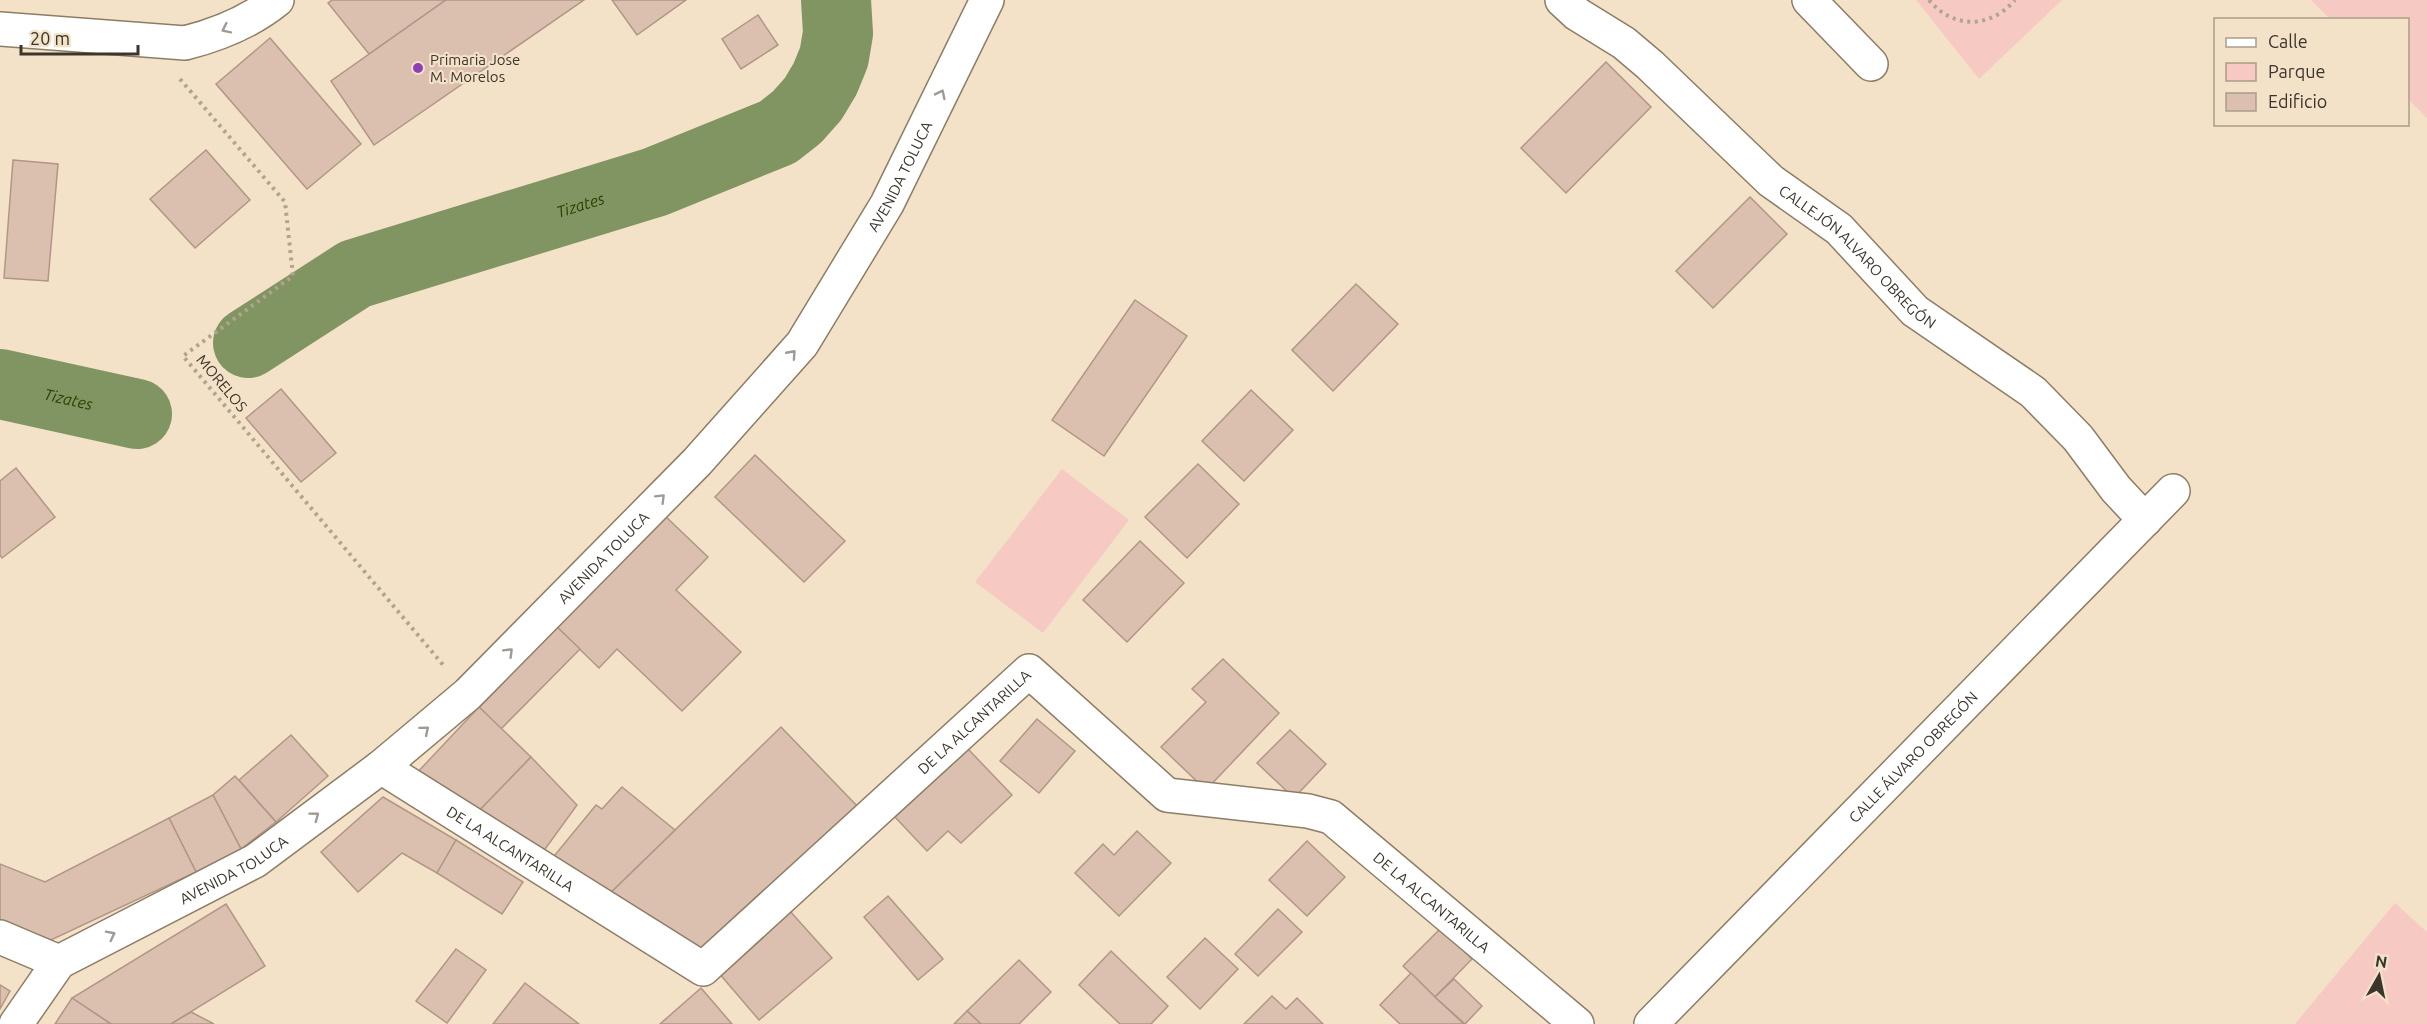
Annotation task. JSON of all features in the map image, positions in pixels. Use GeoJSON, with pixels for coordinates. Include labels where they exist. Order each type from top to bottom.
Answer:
{"type":"FeatureCollection","features":[{"type":"Feature","properties":{"kind":"street"},"geometry":{"type":"LineString","coordinates":[[0,29],[185,43],[208,37],[277,0]]}},
{"type":"Feature","properties":{"kind":"street","name":"AVENIDA TOLUCA"},"geometry":{"type":"LineString","coordinates":[[58,962],[255,861],[381,767],[468,694],[697,462],[802,344],[887,204],[987,0]]}},
{"type":"Feature","properties":{"kind":"street","name":"CALLEJÓN ALVARO OBREGÓN"},"geometry":{"type":"LineString","coordinates":[[1562,0],[1577,14],[1624,43],[1771,181],[1839,229],[1915,311],[2033,392],[2078,438],[2116,489],[2145,520]]}},
{"type":"Feature","properties":{"kind":"street"},"geometry":{"type":"LineString","coordinates":[[1809,0],[1871,64]]}},
{"type":"Feature","properties":{"kind":"street","name":"CALLE ÁLVARO OBREGÓN"},"geometry":{"type":"LineString","coordinates":[[1651,1024],[2173,491]]}},
{"type":"Feature","properties":{"kind":"street","name":"DE LA ALCANTARILLA"},"geometry":{"type":"LineString","coordinates":[[381,767],[703,969],[1029,671],[1167,795],[1308,811],[1331,817],[1577,1024]]}},
{"type":"Feature","properties":{"kind":"street"},"geometry":{"type":"LineString","coordinates":[[0,937],[58,962],[16,1024]]}},
{"type":"Feature","properties":{"kind":"path"},"geometry":{"type":"LineString","coordinates":[[1929,0],[1939,13],[1951,18],[1976,22],[1993,17],[2008,8],[2015,0]]}},
{"type":"Feature","properties":{"kind":"path","name":"MORELOS"},"geometry":{"type":"LineString","coordinates":[[148,41],[285,202],[290,244],[293,276],[183,356],[468,694]]}},
{"type":"Feature","properties":{"kind":"green space"},"geometry":{"type":"Polygon","coordinates":[[[1916,0],[2062,0],[1979,79],[1916,0]]]}},
{"type":"Feature","properties":{"kind":"green space"},"geometry":{"type":"Polygon","coordinates":[[[2311,0],[2427,0],[2427,118],[2409,100],[2409,18],[2329,18],[2311,0]]]}},
{"type":"Feature","properties":{"kind":"green space"},"geometry":{"type":"Polygon","coordinates":[[[1062,469],[1129,520],[1043,633],[975,582],[1062,469]]]}},
{"type":"Feature","properties":{"kind":"green space"},"geometry":{"type":"Polygon","coordinates":[[[2395,903],[2427,932],[2427,1024],[2295,1024],[2395,903]]]}},
{"type":"Feature","properties":{"kind":"building"},"geometry":{"type":"Polygon","coordinates":[[[332,0],[446,0],[369,54],[328,3],[332,0]]]}},
{"type":"Feature","properties":{"kind":"building","name":"Primaria Jose M. Morelos"},"geometry":{"type":"Polygon","coordinates":[[[446,0],[584,0],[374,145],[331,81],[446,0]]]}},
{"type":"Feature","properties":{"kind":"building"},"geometry":{"type":"Polygon","coordinates":[[[612,0],[686,0],[637,35],[612,0]]]}},
{"type":"Feature","properties":{"kind":"building"},"geometry":{"type":"Polygon","coordinates":[[[758,15],[778,45],[741,69],[722,39],[758,15]]]}},
{"type":"Feature","properties":{"kind":"building"},"geometry":{"type":"Polygon","coordinates":[[[270,38],[361,144],[307,189],[216,84],[270,38]]]}},
{"type":"Feature","properties":{"kind":"building"},"geometry":{"type":"Polygon","coordinates":[[[1606,62],[1651,107],[1566,193],[1521,148],[1606,62]]]}},
{"type":"Feature","properties":{"kind":"building"},"geometry":{"type":"Polygon","coordinates":[[[206,150],[250,200],[195,248],[150,199],[206,150]]]}},
{"type":"Feature","properties":{"kind":"building"},"geometry":{"type":"Polygon","coordinates":[[[13,160],[58,164],[48,281],[4,278],[13,160]]]}},
{"type":"Feature","properties":{"kind":"building"},"geometry":{"type":"Polygon","coordinates":[[[1750,197],[1787,234],[1713,308],[1676,271],[1750,197]]]}},
{"type":"Feature","properties":{"kind":"building"},"geometry":{"type":"Polygon","coordinates":[[[1356,284],[1398,324],[1333,391],[1292,350],[1356,284]]]}},
{"type":"Feature","properties":{"kind":"building"},"geometry":{"type":"Polygon","coordinates":[[[1135,300],[1187,336],[1104,456],[1052,420],[1135,300]]]}},
{"type":"Feature","properties":{"kind":"building"},"geometry":{"type":"Polygon","coordinates":[[[281,389],[336,453],[301,482],[246,418],[281,389]]]}},
{"type":"Feature","properties":{"kind":"building"},"geometry":{"type":"Polygon","coordinates":[[[1251,390],[1293,430],[1244,481],[1202,441],[1251,390]]]}},
{"type":"Feature","properties":{"kind":"building"},"geometry":{"type":"Polygon","coordinates":[[[755,455],[845,541],[804,582],[715,497],[755,455]]]}},
{"type":"Feature","properties":{"kind":"building"},"geometry":{"type":"Polygon","coordinates":[[[1198,464],[1239,504],[1187,558],[1145,517],[1198,464]]]}},
{"type":"Feature","properties":{"kind":"building"},"geometry":{"type":"Polygon","coordinates":[[[16,468],[55,517],[2,558],[0,555],[0,481],[16,468]]]}},
{"type":"Feature","properties":{"kind":"building"},"geometry":{"type":"Polygon","coordinates":[[[663,514],[708,557],[676,590],[741,652],[682,711],[617,649],[599,668],[557,627],[663,514]]]}},
{"type":"Feature","properties":{"kind":"building"},"geometry":{"type":"Polygon","coordinates":[[[1140,541],[1184,583],[1127,642],[1083,600],[1140,541]]]}},
{"type":"Feature","properties":{"kind":"building"},"geometry":{"type":"Polygon","coordinates":[[[557,627],[580,649],[501,729],[479,707],[557,627]]]}},
{"type":"Feature","properties":{"kind":"building"},"geometry":{"type":"Polygon","coordinates":[[[1223,659],[1279,713],[1206,790],[1161,747],[1206,702],[1192,689],[1223,659]]]}},
{"type":"Feature","properties":{"kind":"building"},"geometry":{"type":"Polygon","coordinates":[[[479,707],[531,757],[474,816],[413,777],[479,707]]]}},
{"type":"Feature","properties":{"kind":"building"},"geometry":{"type":"Polygon","coordinates":[[[1037,719],[1075,751],[1039,793],[1000,761],[1037,719]]]}},
{"type":"Feature","properties":{"kind":"building"},"geometry":{"type":"Polygon","coordinates":[[[781,727],[859,808],[694,958],[605,898],[781,727]]]}},
{"type":"Feature","properties":{"kind":"building"},"geometry":{"type":"Polygon","coordinates":[[[1290,730],[1326,764],[1294,798],[1257,763],[1290,730]]]}},
{"type":"Feature","properties":{"kind":"building"},"geometry":{"type":"Polygon","coordinates":[[[291,735],[328,776],[276,822],[239,780],[291,735]]]}},
{"type":"Feature","properties":{"kind":"building"},"geometry":{"type":"Polygon","coordinates":[[[968,749],[1012,795],[961,843],[948,831],[927,851],[895,817],[968,749]]]}},
{"type":"Feature","properties":{"kind":"building"},"geometry":{"type":"Polygon","coordinates":[[[531,757],[577,805],[540,856],[474,816],[531,757]]]}},
{"type":"Feature","properties":{"kind":"building"},"geometry":{"type":"Polygon","coordinates":[[[235,776],[276,822],[241,849],[213,795],[235,776]]]}},
{"type":"Feature","properties":{"kind":"building"},"geometry":{"type":"Polygon","coordinates":[[[622,787],[675,830],[605,898],[550,861],[596,805],[602,809],[622,787]]]}},
{"type":"Feature","properties":{"kind":"building"},"geometry":{"type":"Polygon","coordinates":[[[213,795],[241,849],[196,872],[169,818],[213,795]]]}},
{"type":"Feature","properties":{"kind":"building"},"geometry":{"type":"Polygon","coordinates":[[[383,797],[456,840],[437,873],[402,853],[358,892],[321,852],[383,797]]]}},
{"type":"Feature","properties":{"kind":"building"},"geometry":{"type":"Polygon","coordinates":[[[169,818],[196,872],[51,940],[0,921],[0,864],[45,882],[169,818]]]}},
{"type":"Feature","properties":{"kind":"building"},"geometry":{"type":"Polygon","coordinates":[[[1137,831],[1171,863],[1119,916],[1075,873],[1103,844],[1114,855],[1137,831]]]}},
{"type":"Feature","properties":{"kind":"building"},"geometry":{"type":"Polygon","coordinates":[[[456,840],[523,882],[502,914],[437,873],[456,840]]]}},
{"type":"Feature","properties":{"kind":"building"},"geometry":{"type":"Polygon","coordinates":[[[1307,841],[1345,877],[1307,916],[1269,880],[1307,841]]]}},
{"type":"Feature","properties":{"kind":"building"},"geometry":{"type":"Polygon","coordinates":[[[888,896],[943,959],[918,980],[864,917],[888,896]]]}},
{"type":"Feature","properties":{"kind":"building"},"geometry":{"type":"Polygon","coordinates":[[[226,904],[265,966],[171,1024],[111,1024],[72,998],[226,904]]]}},
{"type":"Feature","properties":{"kind":"building"},"geometry":{"type":"Polygon","coordinates":[[[1278,909],[1302,932],[1258,976],[1235,954],[1278,909]]]}},
{"type":"Feature","properties":{"kind":"building"},"geometry":{"type":"Polygon","coordinates":[[[789,910],[832,958],[759,1020],[718,972],[789,910]]]}},
{"type":"Feature","properties":{"kind":"building"},"geometry":{"type":"Polygon","coordinates":[[[1441,928],[1472,959],[1435,997],[1403,966],[1441,928]]]}},
{"type":"Feature","properties":{"kind":"building"},"geometry":{"type":"Polygon","coordinates":[[[1205,938],[1238,969],[1200,1009],[1167,977],[1205,938]]]}},
{"type":"Feature","properties":{"kind":"building"},"geometry":{"type":"Polygon","coordinates":[[[456,949],[486,970],[447,1023],[416,1001],[456,949]]]}},
{"type":"Feature","properties":{"kind":"building"},"geometry":{"type":"Polygon","coordinates":[[[1111,951],[1168,1006],[1151,1024],[1120,1024],[1079,985],[1111,951]]]}},
{"type":"Feature","properties":{"kind":"building"},"geometry":{"type":"Polygon","coordinates":[[[1019,960],[1051,992],[1019,1024],[981,1024],[967,1011],[1019,960]]]}},
{"type":"Feature","properties":{"kind":"building"},"geometry":{"type":"Polygon","coordinates":[[[1411,973],[1464,1024],[1400,1024],[1380,1005],[1411,973]]]}},
{"type":"Feature","properties":{"kind":"building"},"geometry":{"type":"Polygon","coordinates":[[[1454,979],[1482,1006],[1465,1024],[1435,997],[1454,979]]]}},
{"type":"Feature","properties":{"kind":"building"},"geometry":{"type":"Polygon","coordinates":[[[525,983],[579,1024],[493,1024],[525,983]]]}},
{"type":"Feature","properties":{"kind":"building"},"geometry":{"type":"Polygon","coordinates":[[[0,985],[10,991],[0,1009],[0,985]]]}},
{"type":"Feature","properties":{"kind":"building"},"geometry":{"type":"Polygon","coordinates":[[[701,988],[732,1024],[660,1024],[701,988]]]}},
{"type":"Feature","properties":{"kind":"building"},"geometry":{"type":"Polygon","coordinates":[[[1272,996],[1286,1009],[1297,998],[1323,1024],[1244,1024],[1272,996]]]}},
{"type":"Feature","properties":{"kind":"building"},"geometry":{"type":"Polygon","coordinates":[[[72,998],[111,1024],[55,1024],[72,998]]]}},
{"type":"Feature","properties":{"kind":"building"},"geometry":{"type":"Polygon","coordinates":[[[967,1011],[981,1024],[954,1024],[967,1011]]]}},
{"type":"Feature","properties":{"kind":"building"},"geometry":{"type":"Polygon","coordinates":[[[191,1012],[214,1024],[171,1024],[191,1012]]]}},
{"type":"Feature","properties":{"kind":"waterway","name":"Tizates"},"geometry":{"type":"LineString","coordinates":[[248,343],[355,274],[655,182],[778,132],[797,117],[813,99],[825,79],[834,57],[838,33],[836,0]]}},
{"type":"Feature","properties":{"kind":"waterway","name":"Tizates"},"geometry":{"type":"LineString","coordinates":[[0,384],[137,414]]}},
{"type":"Feature","properties":{"kind":"place","name":"Primaria Jose M. Morelos"},"geometry":{"type":"Point","coordinates":[418,68]}}]}
